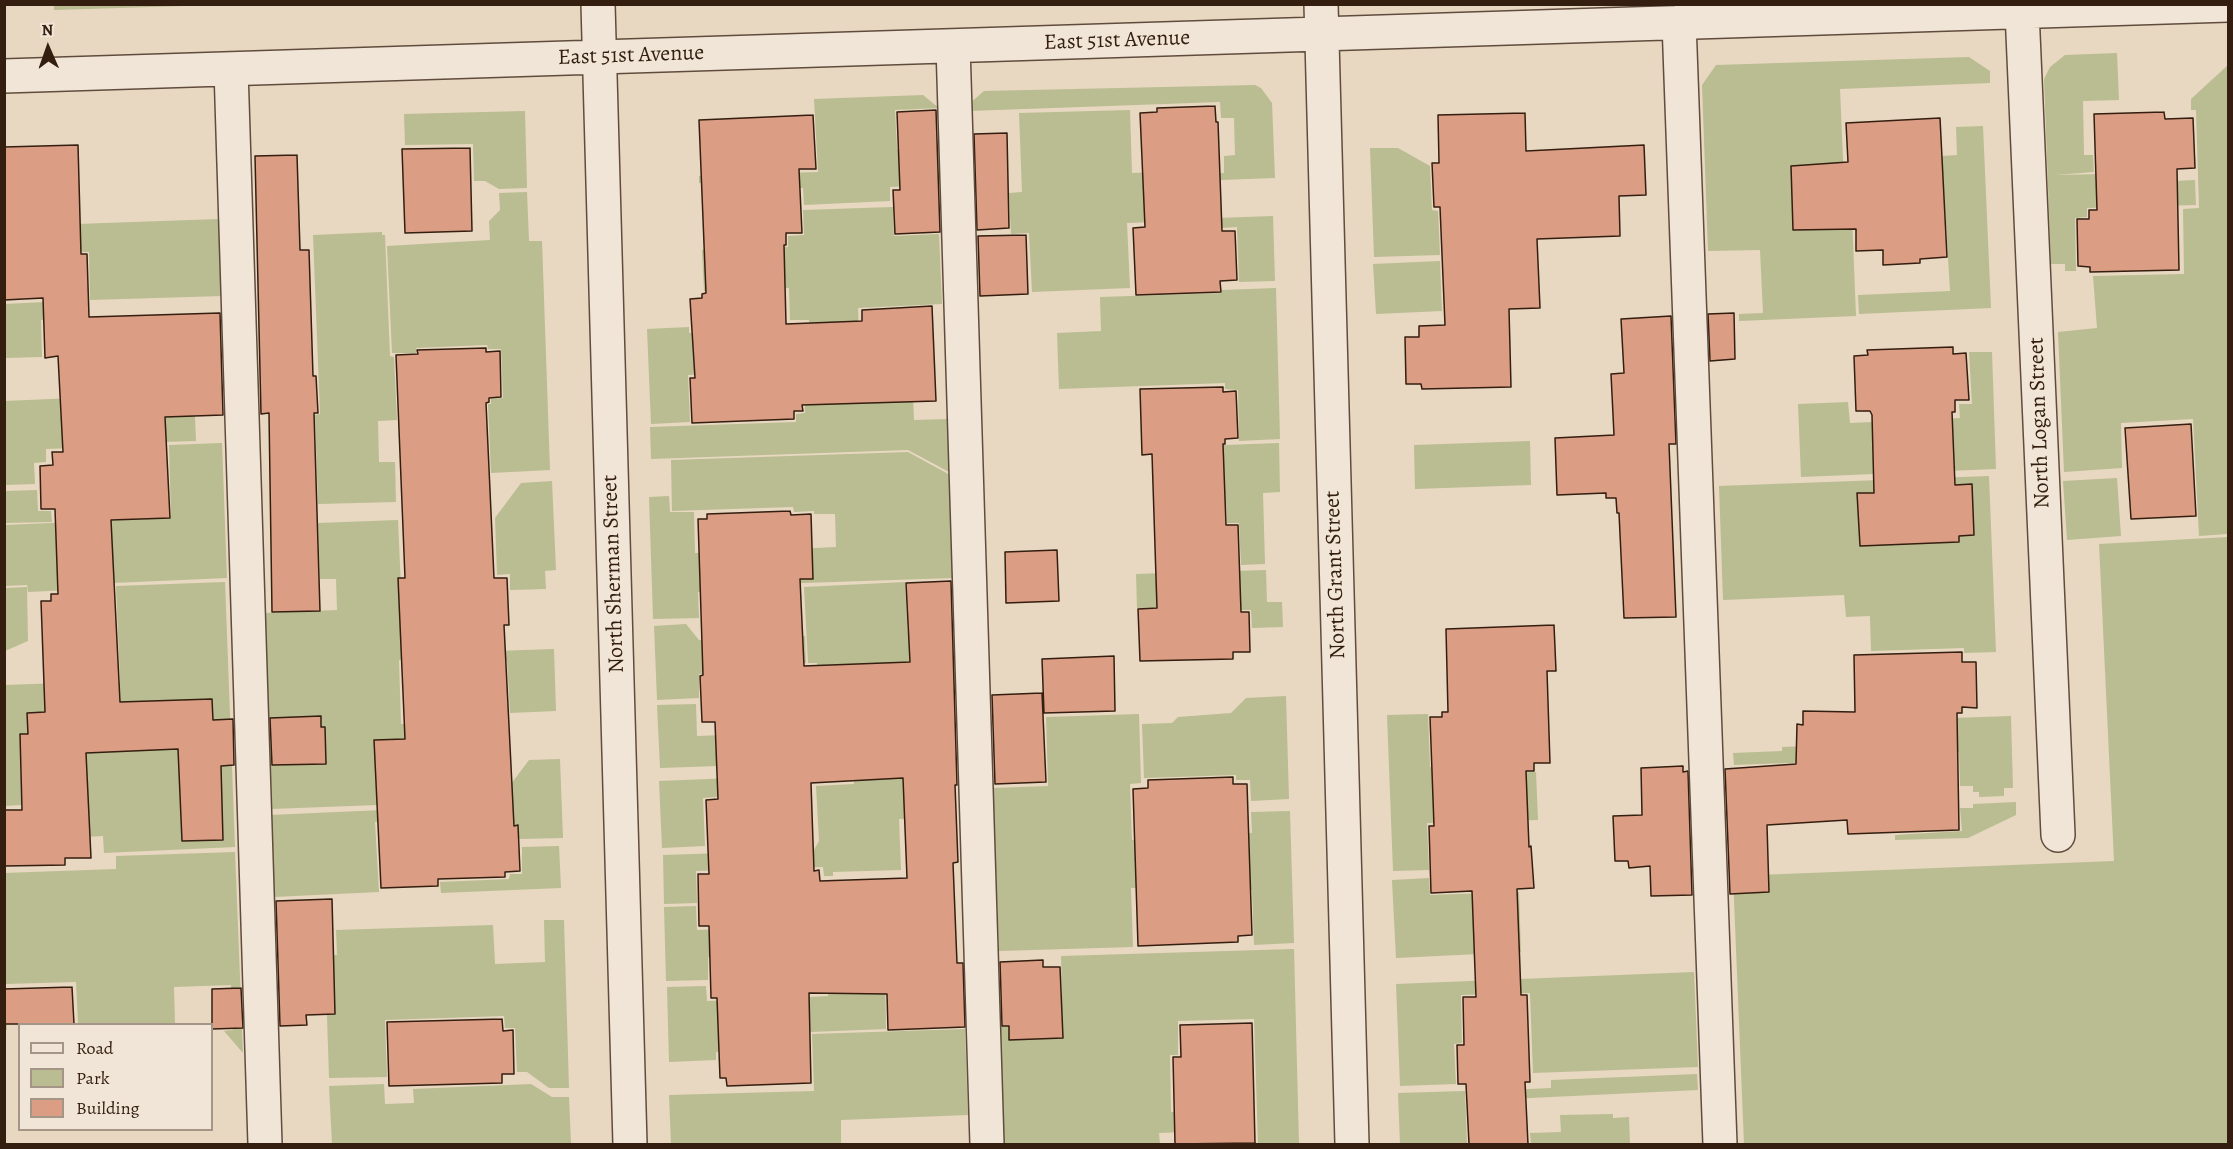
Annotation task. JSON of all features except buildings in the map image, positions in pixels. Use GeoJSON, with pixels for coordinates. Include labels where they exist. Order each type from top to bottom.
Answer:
{"type":"FeatureCollection","features":[{"type":"Feature","properties":{"kind":"street","name":"North Sherman Street"},"geometry":{"type":"LineString","coordinates":[[598,4],[630,1144]]}},
{"type":"Feature","properties":{"kind":"street","name":"East 51st Avenue"},"geometry":{"type":"LineString","coordinates":[[4,76],[953,46],[1321,19],[1679,22],[2040,9],[2229,5]]}},
{"type":"Feature","properties":{"kind":"street","name":"North Logan Street"},"geometry":{"type":"LineString","coordinates":[[2040,9],[2058,835]]}},
{"type":"Feature","properties":{"kind":"street","name":"North Grant Street"},"geometry":{"type":"LineString","coordinates":[[1321,19],[1352,1144]]}},
{"type":"Feature","properties":{"kind":"street"},"geometry":{"type":"LineString","coordinates":[[1679,22],[1720,1144]]}},
{"type":"Feature","properties":{"kind":"street"},"geometry":{"type":"LineString","coordinates":[[953,46],[987,1144]]}},
{"type":"Feature","properties":{"kind":"street"},"geometry":{"type":"LineString","coordinates":[[231,69],[265,1144]]}},
{"type":"Feature","properties":{"kind":"green space"},"geometry":{"type":"Polygon","coordinates":[[[54,4],[216,5],[54,10],[54,4]]]}},
{"type":"Feature","properties":{"kind":"green space"},"geometry":{"type":"Polygon","coordinates":[[[2117,53],[2119,100],[2083,101],[2084,155],[2093,155],[2094,172],[2055,175],[2151,173],[2151,182],[2195,180],[2196,205],[2087,208],[2087,217],[2075,218],[2076,271],[2065,271],[2065,264],[2051,264],[2044,79],[2050,67],[2065,55],[2117,53]]]}},
{"type":"Feature","properties":{"kind":"green space"},"geometry":{"type":"Polygon","coordinates":[[[1969,57],[1990,71],[1990,83],[1840,89],[1844,183],[1852,216],[1856,316],[1739,321],[1739,314],[1763,313],[1760,250],[1708,251],[1702,85],[1716,65],[1969,57]]]}},
{"type":"Feature","properties":{"kind":"green space"},"geometry":{"type":"Polygon","coordinates":[[[2228,65],[2228,534],[2199,536],[2193,419],[2121,423],[2122,468],[2064,472],[2058,332],[2097,328],[2093,276],[2184,274],[2183,209],[2199,208],[2196,110],[2191,110],[2191,99],[2228,65]]]}},
{"type":"Feature","properties":{"kind":"green space"},"geometry":{"type":"Polygon","coordinates":[[[1255,85],[1261,88],[1272,103],[1275,178],[1166,182],[1166,175],[1224,173],[1224,156],[1235,155],[1234,118],[1221,118],[1220,102],[969,111],[969,104],[984,91],[1255,85]]]}},
{"type":"Feature","properties":{"kind":"green space"},"geometry":{"type":"Polygon","coordinates":[[[923,95],[939,108],[895,110],[897,149],[939,148],[941,185],[890,187],[890,201],[804,205],[803,188],[785,188],[784,180],[699,183],[699,176],[818,172],[814,99],[923,95]]]}},
{"type":"Feature","properties":{"kind":"green space"},"geometry":{"type":"Polygon","coordinates":[[[1130,110],[1132,173],[1154,172],[1155,222],[1127,223],[1130,288],[1032,292],[1029,233],[1011,234],[1009,193],[1022,192],[1019,113],[1130,110]]]}},
{"type":"Feature","properties":{"kind":"green space"},"geometry":{"type":"Polygon","coordinates":[[[525,111],[527,188],[499,189],[485,181],[474,181],[473,144],[405,145],[404,114],[525,111]]]}},
{"type":"Feature","properties":{"kind":"green space"},"geometry":{"type":"Polygon","coordinates":[[[1983,126],[1991,308],[1859,314],[1858,295],[1950,291],[1942,156],[1957,155],[1956,127],[1983,126]]]}},
{"type":"Feature","properties":{"kind":"green space"},"geometry":{"type":"Polygon","coordinates":[[[1370,148],[1398,148],[1430,166],[1432,210],[1438,211],[1440,255],[1374,257],[1370,148]]]}},
{"type":"Feature","properties":{"kind":"green space"},"geometry":{"type":"Polygon","coordinates":[[[527,192],[529,241],[542,241],[550,470],[491,473],[488,404],[491,404],[491,399],[503,398],[501,349],[488,349],[487,345],[416,348],[416,353],[392,353],[387,246],[490,240],[489,221],[500,210],[499,193],[527,192]]]}},
{"type":"Feature","properties":{"kind":"green space"},"geometry":{"type":"Polygon","coordinates":[[[893,207],[894,236],[939,234],[942,304],[858,308],[860,369],[810,354],[809,320],[790,320],[789,288],[704,291],[702,250],[788,247],[788,236],[804,235],[803,210],[893,207]]]}},
{"type":"Feature","properties":{"kind":"green space"},"geometry":{"type":"Polygon","coordinates":[[[1273,216],[1275,281],[1239,282],[1237,227],[1221,228],[1160,220],[1273,216]]]}},
{"type":"Feature","properties":{"kind":"green space"},"geometry":{"type":"Polygon","coordinates":[[[219,219],[222,296],[90,300],[89,252],[78,252],[77,224],[219,219]]]}},
{"type":"Feature","properties":{"kind":"green space"},"geometry":{"type":"Polygon","coordinates":[[[382,232],[382,235],[385,235],[390,356],[394,357],[397,420],[378,421],[379,462],[395,462],[396,502],[318,504],[315,415],[320,414],[313,235],[382,232]]]}},
{"type":"Feature","properties":{"kind":"green space"},"geometry":{"type":"Polygon","coordinates":[[[1440,261],[1442,311],[1376,314],[1373,264],[1440,261]]]}},
{"type":"Feature","properties":{"kind":"green space"},"geometry":{"type":"Polygon","coordinates":[[[1276,288],[1280,439],[1239,441],[1238,390],[1225,389],[1225,383],[1059,389],[1057,333],[1101,331],[1100,297],[1222,293],[1222,290],[1276,288]]]}},
{"type":"Feature","properties":{"kind":"green space"},"geometry":{"type":"Polygon","coordinates":[[[66,301],[67,319],[41,320],[42,357],[5,358],[4,304],[66,301]]]}},
{"type":"Feature","properties":{"kind":"green space"},"geometry":{"type":"Polygon","coordinates":[[[689,327],[689,333],[702,333],[789,371],[688,375],[690,422],[651,424],[647,329],[689,327]]]}},
{"type":"Feature","properties":{"kind":"green space"},"geometry":{"type":"Polygon","coordinates":[[[1969,352],[1992,352],[1996,469],[1801,477],[1798,404],[1848,402],[1850,423],[1960,418],[1959,404],[1972,404],[1969,352]]]}},
{"type":"Feature","properties":{"kind":"green space"},"geometry":{"type":"Polygon","coordinates":[[[912,370],[914,420],[949,419],[951,473],[908,450],[651,459],[650,427],[796,422],[796,414],[805,413],[804,389],[912,370]]]}},
{"type":"Feature","properties":{"kind":"green space"},"geometry":{"type":"Polygon","coordinates":[[[194,393],[196,441],[163,442],[163,445],[46,449],[46,462],[34,463],[35,484],[5,485],[4,401],[194,393]]]}},
{"type":"Feature","properties":{"kind":"green space"},"geometry":{"type":"Polygon","coordinates":[[[1530,441],[1531,485],[1415,489],[1414,445],[1530,441]]]}},
{"type":"Feature","properties":{"kind":"green space"},"geometry":{"type":"Polygon","coordinates":[[[222,443],[227,578],[113,583],[112,588],[28,592],[27,585],[5,586],[4,525],[171,518],[169,445],[222,443]]]}},
{"type":"Feature","properties":{"kind":"green space"},"geometry":{"type":"Polygon","coordinates":[[[1279,443],[1280,492],[1263,493],[1265,564],[1241,565],[1239,523],[1227,523],[1226,502],[1174,503],[1172,447],[1279,443]]]}},
{"type":"Feature","properties":{"kind":"green space"},"geometry":{"type":"Polygon","coordinates":[[[908,452],[950,475],[953,578],[714,586],[795,549],[836,547],[835,514],[814,514],[814,511],[794,512],[793,507],[672,511],[671,460],[908,452]]]}},
{"type":"Feature","properties":{"kind":"green space"},"geometry":{"type":"Polygon","coordinates":[[[1989,476],[1996,652],[1964,653],[1964,648],[1871,651],[1870,616],[1846,617],[1844,595],[1723,600],[1719,486],[1989,476]]]}},
{"type":"Feature","properties":{"kind":"green space"},"geometry":{"type":"Polygon","coordinates":[[[2117,478],[2121,536],[2067,540],[2063,481],[2117,478]]]}},
{"type":"Feature","properties":{"kind":"green space"},"geometry":{"type":"Polygon","coordinates":[[[552,481],[556,570],[545,571],[546,589],[510,590],[510,574],[497,575],[495,518],[521,483],[552,481]]]}},
{"type":"Feature","properties":{"kind":"green space"},"geometry":{"type":"Polygon","coordinates":[[[37,490],[38,511],[51,511],[52,522],[5,523],[5,491],[37,490]]]}},
{"type":"Feature","properties":{"kind":"green space"},"geometry":{"type":"Polygon","coordinates":[[[669,496],[670,512],[694,512],[695,553],[705,553],[710,591],[698,592],[699,618],[653,619],[649,497],[669,496]]]}},
{"type":"Feature","properties":{"kind":"green space"},"geometry":{"type":"Polygon","coordinates":[[[398,520],[403,633],[465,657],[399,660],[401,724],[429,724],[404,804],[271,809],[264,613],[337,610],[336,579],[320,579],[318,523],[398,520]]]}},
{"type":"Feature","properties":{"kind":"green space"},"geometry":{"type":"Polygon","coordinates":[[[2228,537],[2228,1144],[1744,1144],[1733,876],[2114,861],[2099,544],[2228,537]]]}},
{"type":"Feature","properties":{"kind":"green space"},"geometry":{"type":"Polygon","coordinates":[[[1266,570],[1267,602],[1282,602],[1283,627],[1252,628],[1251,610],[1232,610],[1231,605],[1137,608],[1136,574],[1266,570]]]}},
{"type":"Feature","properties":{"kind":"green space"},"geometry":{"type":"Polygon","coordinates":[[[225,582],[235,847],[104,853],[103,836],[84,837],[36,804],[5,806],[4,685],[120,681],[116,586],[225,582]]]}},
{"type":"Feature","properties":{"kind":"green space"},"geometry":{"type":"Polygon","coordinates":[[[905,582],[908,638],[957,637],[959,698],[920,699],[817,667],[817,663],[808,663],[804,587],[905,582]]]}},
{"type":"Feature","properties":{"kind":"green space"},"geometry":{"type":"Polygon","coordinates":[[[27,587],[28,641],[5,651],[5,588],[27,587]]]}},
{"type":"Feature","properties":{"kind":"green space"},"geometry":{"type":"Polygon","coordinates":[[[686,624],[699,640],[805,636],[806,663],[710,667],[710,673],[699,674],[699,698],[657,700],[654,626],[686,624]]]}},
{"type":"Feature","properties":{"kind":"green space"},"geometry":{"type":"Polygon","coordinates":[[[554,649],[556,711],[510,713],[507,661],[493,661],[467,652],[554,649]]]}},
{"type":"Feature","properties":{"kind":"green space"},"geometry":{"type":"Polygon","coordinates":[[[1286,696],[1289,799],[1251,801],[1250,780],[1236,780],[1236,775],[1144,778],[1142,724],[1172,723],[1178,717],[1231,713],[1246,698],[1286,696]]]}},
{"type":"Feature","properties":{"kind":"green space"},"geometry":{"type":"Polygon","coordinates":[[[696,704],[697,736],[804,732],[805,763],[660,768],[657,705],[696,704]]]}},
{"type":"Feature","properties":{"kind":"green space"},"geometry":{"type":"Polygon","coordinates":[[[1139,714],[1141,783],[1130,784],[1132,840],[1235,837],[1236,884],[1131,888],[1133,947],[999,951],[993,788],[1048,786],[1046,717],[1139,714]]]}},
{"type":"Feature","properties":{"kind":"green space"},"geometry":{"type":"Polygon","coordinates":[[[1428,714],[1430,767],[1443,767],[1444,775],[1536,772],[1538,820],[1427,823],[1429,870],[1393,871],[1387,715],[1428,714]]]}},
{"type":"Feature","properties":{"kind":"green space"},"geometry":{"type":"Polygon","coordinates":[[[2011,716],[2013,788],[2004,788],[2004,796],[1979,797],[1979,792],[1973,792],[1973,786],[1960,786],[1959,752],[1843,756],[1843,761],[1734,765],[1733,753],[1782,751],[1782,747],[1835,745],[1835,722],[2011,716]]]}},
{"type":"Feature","properties":{"kind":"green space"},"geometry":{"type":"Polygon","coordinates":[[[896,729],[954,817],[899,819],[901,870],[833,872],[833,876],[824,876],[823,867],[696,871],[697,903],[664,904],[663,855],[814,850],[819,841],[816,786],[854,784],[853,752],[896,729]]]}},
{"type":"Feature","properties":{"kind":"green space"},"geometry":{"type":"Polygon","coordinates":[[[560,759],[563,838],[519,839],[518,825],[500,825],[496,804],[529,760],[560,759]]]}},
{"type":"Feature","properties":{"kind":"green space"},"geometry":{"type":"Polygon","coordinates":[[[805,775],[806,787],[717,790],[717,797],[703,798],[705,846],[662,848],[659,781],[805,775]]]}},
{"type":"Feature","properties":{"kind":"green space"},"geometry":{"type":"Polygon","coordinates":[[[2016,802],[2016,815],[1968,838],[1895,840],[1895,835],[1962,831],[1960,808],[1973,808],[1973,804],[2016,802]]]}},
{"type":"Feature","properties":{"kind":"green space"},"geometry":{"type":"Polygon","coordinates":[[[405,809],[405,820],[375,822],[379,892],[274,897],[270,815],[405,809]]]}},
{"type":"Feature","properties":{"kind":"green space"},"geometry":{"type":"Polygon","coordinates":[[[1290,811],[1294,943],[1254,945],[1252,890],[1239,890],[1237,833],[1252,833],[1251,812],[1290,811]]]}},
{"type":"Feature","properties":{"kind":"green space"},"geometry":{"type":"Polygon","coordinates":[[[559,846],[561,888],[441,893],[440,882],[509,879],[510,874],[522,874],[522,847],[559,846]]]}},
{"type":"Feature","properties":{"kind":"green space"},"geometry":{"type":"Polygon","coordinates":[[[235,852],[243,1053],[224,1031],[233,1030],[231,985],[174,987],[175,1023],[78,1023],[76,982],[5,984],[7,1030],[5,1030],[4,873],[116,869],[116,856],[235,852]]]}},
{"type":"Feature","properties":{"kind":"green space"},"geometry":{"type":"Polygon","coordinates":[[[1429,878],[1430,895],[1519,892],[1521,952],[1396,958],[1392,880],[1429,878]]]}},
{"type":"Feature","properties":{"kind":"green space"},"geometry":{"type":"Polygon","coordinates":[[[696,906],[697,930],[806,926],[807,953],[708,957],[708,980],[666,981],[664,907],[696,906]]]}},
{"type":"Feature","properties":{"kind":"green space"},"geometry":{"type":"Polygon","coordinates":[[[544,920],[564,920],[569,1088],[549,1088],[527,1072],[517,1072],[515,1028],[505,1028],[504,1016],[385,1020],[387,1077],[329,1078],[325,955],[337,955],[336,930],[493,925],[495,964],[545,962],[544,920]]]}},
{"type":"Feature","properties":{"kind":"green space"},"geometry":{"type":"Polygon","coordinates":[[[1294,949],[1299,1144],[1258,1144],[1254,1019],[1178,1021],[1178,1055],[1170,1055],[1171,1112],[1183,1112],[1183,1132],[1159,1133],[1160,1144],[1002,1144],[998,1000],[1062,998],[1061,956],[1294,949]]]}},
{"type":"Feature","properties":{"kind":"green space"},"geometry":{"type":"Polygon","coordinates":[[[828,969],[885,971],[886,1029],[810,1032],[810,1036],[726,1038],[726,1051],[716,1052],[716,1060],[669,1062],[667,987],[706,986],[707,1001],[774,999],[775,1011],[810,1009],[810,997],[828,996],[828,969]]]}},
{"type":"Feature","properties":{"kind":"green space"},"geometry":{"type":"Polygon","coordinates":[[[1694,972],[1698,1067],[1533,1073],[1530,993],[1461,995],[1462,1043],[1454,1044],[1456,1084],[1400,1086],[1396,984],[1694,972]]]}},
{"type":"Feature","properties":{"kind":"green space"},"geometry":{"type":"Polygon","coordinates":[[[965,1029],[968,1115],[841,1120],[841,1144],[671,1144],[669,1095],[814,1091],[812,1034],[965,1029]]]}},
{"type":"Feature","properties":{"kind":"green space"},"geometry":{"type":"Polygon","coordinates":[[[1697,1074],[1698,1090],[1467,1101],[1466,1092],[1551,1088],[1551,1080],[1697,1074]]]}},
{"type":"Feature","properties":{"kind":"green space"},"geometry":{"type":"Polygon","coordinates":[[[384,1084],[385,1104],[414,1103],[413,1089],[531,1084],[552,1097],[569,1097],[571,1144],[332,1144],[329,1086],[384,1084]]]}},
{"type":"Feature","properties":{"kind":"green space"},"geometry":{"type":"Polygon","coordinates":[[[1465,1091],[1467,1144],[1400,1144],[1398,1093],[1465,1091]]]}},
{"type":"Feature","properties":{"kind":"green space"},"geometry":{"type":"Polygon","coordinates":[[[1613,1114],[1613,1118],[1629,1117],[1630,1144],[1531,1144],[1530,1133],[1561,1132],[1560,1115],[1613,1114]]]}}]}
